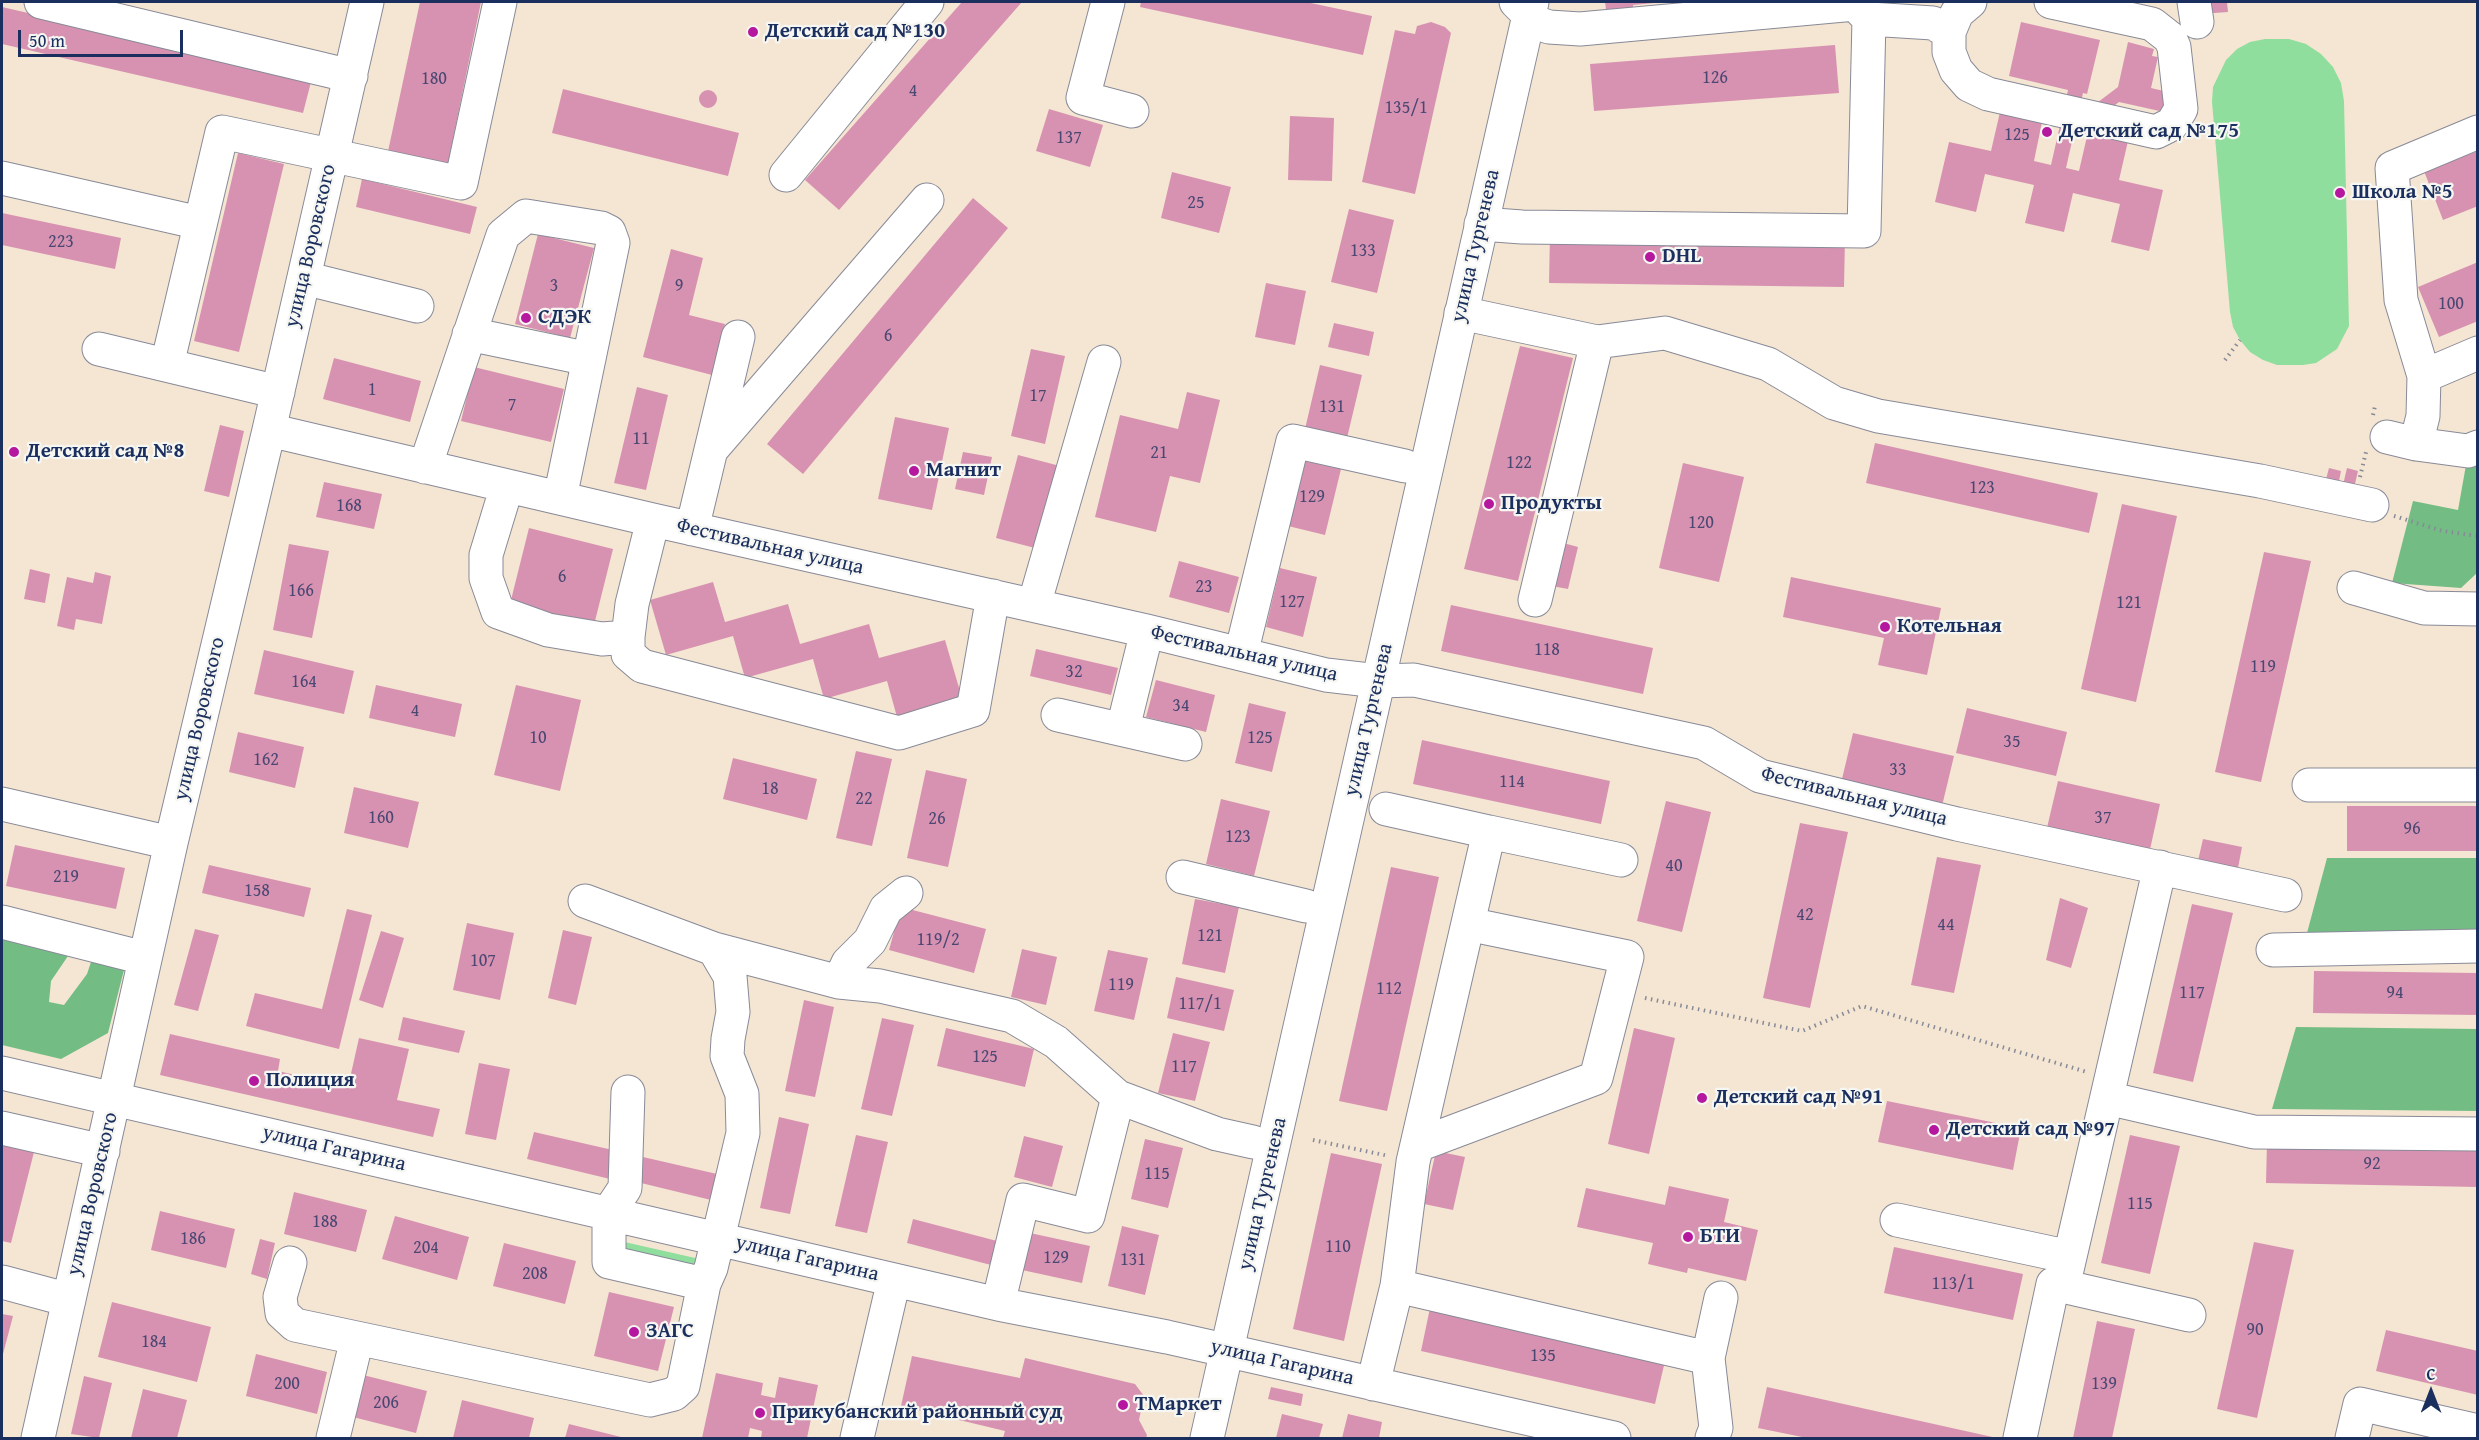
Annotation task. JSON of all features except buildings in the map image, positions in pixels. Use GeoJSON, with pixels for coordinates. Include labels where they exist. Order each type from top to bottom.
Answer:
{"type":"FeatureCollection","features":[{"type":"Feature","properties":{"kind":"street"},"geometry":{"type":"LineString","coordinates":[[41,2],[351,76]]}},
{"type":"Feature","properties":{"kind":"street","name":"улица Воровского"},"geometry":{"type":"LineString","coordinates":[[38,1438],[115,1099],[144,958],[278,392],[367,2]]}},
{"type":"Feature","properties":{"kind":"street"},"geometry":{"type":"LineString","coordinates":[[167,365],[222,132],[461,183],[500,2]]}},
{"type":"Feature","properties":{"kind":"street"},"geometry":{"type":"LineString","coordinates":[[786,175],[927,2]]}},
{"type":"Feature","properties":{"kind":"street"},"geometry":{"type":"LineString","coordinates":[[1108,2],[1083,98],[1132,111]]}},
{"type":"Feature","properties":{"kind":"street"},"geometry":{"type":"LineString","coordinates":[[1970,2],[1957,14],[1949,32],[1949,52],[1956,70],[1969,85],[1988,93],[2156,132],[2172,124],[2181,109],[2174,47],[2170,38],[2152,24],[2051,2]]}},
{"type":"Feature","properties":{"kind":"street"},"geometry":{"type":"LineString","coordinates":[[1522,4],[1537,23],[1549,27],[1580,29],[1860,8],[1933,23],[1949,32]]}},
{"type":"Feature","properties":{"kind":"street","name":"улица Тургенева"},"geometry":{"type":"LineString","coordinates":[[1208,1438],[1217,1349],[1253,1142],[1306,906],[1368,680],[1461,313],[1481,224],[1522,4]]}},
{"type":"Feature","properties":{"kind":"street","name":"улица Тургенева"},"geometry":{"type":"LineString","coordinates":[[1185,1438],[1217,1349],[1368,680],[1405,466],[1522,4]]}},
{"type":"Feature","properties":{"kind":"street"},"geometry":{"type":"LineString","coordinates":[[1481,224],[1522,227],[1864,231],[1860,8]]}},
{"type":"Feature","properties":{"kind":"street"},"geometry":{"type":"LineString","coordinates":[[2478,132],[2392,168],[2401,300],[2424,376],[2423,416],[2402,440],[2468,451],[2478,447]]}},
{"type":"Feature","properties":{"kind":"street"},"geometry":{"type":"LineString","coordinates":[[2,178],[200,223]]}},
{"type":"Feature","properties":{"kind":"street"},"geometry":{"type":"LineString","coordinates":[[711,450],[927,200]]}},
{"type":"Feature","properties":{"kind":"street"},"geometry":{"type":"LineString","coordinates":[[425,467],[503,235],[526,216],[601,228],[609,232],[613,243],[560,498]]}},
{"type":"Feature","properties":{"kind":"street"},"geometry":{"type":"LineString","coordinates":[[304,278],[417,306]]}},
{"type":"Feature","properties":{"kind":"street"},"geometry":{"type":"LineString","coordinates":[[1461,313],[1598,342],[1665,333],[1768,364],[1834,403],[1878,416],[2260,481],[2380,510]]}},
{"type":"Feature","properties":{"kind":"street"},"geometry":{"type":"LineString","coordinates":[[470,334],[589,359]]}},
{"type":"Feature","properties":{"kind":"street"},"geometry":{"type":"LineString","coordinates":[[692,529],[738,336]]}},
{"type":"Feature","properties":{"kind":"street"},"geometry":{"type":"LineString","coordinates":[[1535,600],[1598,342]]}},
{"type":"Feature","properties":{"kind":"street"},"geometry":{"type":"LineString","coordinates":[[99,349],[278,392]]}},
{"type":"Feature","properties":{"kind":"street"},"geometry":{"type":"LineString","coordinates":[[2424,376],[2478,353]]}},
{"type":"Feature","properties":{"kind":"street"},"geometry":{"type":"LineString","coordinates":[[1034,605],[1104,362]]}},
{"type":"Feature","properties":{"kind":"street","name":"Фестивальная улица"},"geometry":{"type":"LineString","coordinates":[[269,430],[1240,654],[1368,680],[1414,680],[1704,743],[1760,776],[1958,824],[2285,895]]}},
{"type":"Feature","properties":{"kind":"street"},"geometry":{"type":"LineString","coordinates":[[1240,654],[1293,441],[1405,466]]}},
{"type":"Feature","properties":{"kind":"street"},"geometry":{"type":"LineString","coordinates":[[507,486],[486,555],[486,578],[498,612],[548,630],[602,639],[628,637]]}},
{"type":"Feature","properties":{"kind":"street"},"geometry":{"type":"LineString","coordinates":[[653,520],[632,604],[628,654],[642,666],[899,733],[973,710],[993,596]]}},
{"type":"Feature","properties":{"kind":"street"},"geometry":{"type":"LineString","coordinates":[[2354,588],[2424,608],[2478,609]]}},
{"type":"Feature","properties":{"kind":"street"},"geometry":{"type":"LineString","coordinates":[[1124,728],[1147,631]]}},
{"type":"Feature","properties":{"kind":"street"},"geometry":{"type":"LineString","coordinates":[[1058,715],[1124,728],[1185,744]]}},
{"type":"Feature","properties":{"kind":"street"},"geometry":{"type":"LineString","coordinates":[[2310,785],[2478,785]]}},
{"type":"Feature","properties":{"kind":"street"},"geometry":{"type":"LineString","coordinates":[[2,804],[171,843]]}},
{"type":"Feature","properties":{"kind":"street"},"geometry":{"type":"LineString","coordinates":[[1386,809],[1621,860]]}},
{"type":"Feature","properties":{"kind":"street"},"geometry":{"type":"LineString","coordinates":[[1373,1384],[1397,1286],[1416,1153],[1489,832]]}},
{"type":"Feature","properties":{"kind":"street"},"geometry":{"type":"LineString","coordinates":[[2020,1438],[2053,1284],[2066,1272],[2160,867]]}},
{"type":"Feature","properties":{"kind":"street"},"geometry":{"type":"LineString","coordinates":[[1183,877],[1306,906]]}},
{"type":"Feature","properties":{"kind":"street"},"geometry":{"type":"LineString","coordinates":[[839,982],[848,963],[870,940],[886,909],[906,893]]}},
{"type":"Feature","properties":{"kind":"street"},"geometry":{"type":"LineString","coordinates":[[585,902],[714,949],[839,982],[880,986],[1012,1016],[1056,1042],[1118,1097],[1217,1134],[1253,1142]]}},
{"type":"Feature","properties":{"kind":"street"},"geometry":{"type":"LineString","coordinates":[[2,922],[144,958]]}},
{"type":"Feature","properties":{"kind":"street"},"geometry":{"type":"LineString","coordinates":[[1416,1153],[1596,1078],[1627,957],[1468,924]]}},
{"type":"Feature","properties":{"kind":"street"},"geometry":{"type":"LineString","coordinates":[[2273,950],[2478,946]]}},
{"type":"Feature","properties":{"kind":"street"},"geometry":{"type":"LineString","coordinates":[[290,1263],[280,1297],[282,1313],[295,1325],[650,1400],[674,1394],[683,1386],[704,1284],[711,1268],[743,1133],[742,1094],[727,1056],[733,1012],[730,976],[714,949]]}},
{"type":"Feature","properties":{"kind":"street","name":"улица Гагарина"},"geometry":{"type":"LineString","coordinates":[[2,1074],[609,1212],[998,1304],[1217,1349],[1614,1438]]}},
{"type":"Feature","properties":{"kind":"street"},"geometry":{"type":"LineString","coordinates":[[2109,1089],[2254,1132],[2478,1134]]}},
{"type":"Feature","properties":{"kind":"street"},"geometry":{"type":"LineString","coordinates":[[628,1092],[625,1188],[609,1212],[609,1262],[704,1284]]}},
{"type":"Feature","properties":{"kind":"street"},"geometry":{"type":"LineString","coordinates":[[998,1304],[1023,1200],[1088,1216],[1118,1097]]}},
{"type":"Feature","properties":{"kind":"street"},"geometry":{"type":"LineString","coordinates":[[2,1128],[103,1151]]}},
{"type":"Feature","properties":{"kind":"street"},"geometry":{"type":"LineString","coordinates":[[1897,1220],[2066,1272],[2189,1315]]}},
{"type":"Feature","properties":{"kind":"street"},"geometry":{"type":"LineString","coordinates":[[857,1438],[894,1280]]}},
{"type":"Feature","properties":{"kind":"street"},"geometry":{"type":"LineString","coordinates":[[2,1282],[69,1300]]}},
{"type":"Feature","properties":{"kind":"street"},"geometry":{"type":"LineString","coordinates":[[1397,1286],[1708,1358]]}},
{"type":"Feature","properties":{"kind":"street"},"geometry":{"type":"LineString","coordinates":[[1712,1438],[1716,1428],[1708,1358],[1721,1298]]}},
{"type":"Feature","properties":{"kind":"street"},"geometry":{"type":"LineString","coordinates":[[333,1438],[357,1338]]}},
{"type":"Feature","properties":{"kind":"street"},"geometry":{"type":"LineString","coordinates":[[2352,1438],[2360,1404],[2474,1433]]}},
{"type":"Feature","properties":{"kind":"path"},"geometry":{"type":"LineString","coordinates":[[2224,360],[2240,340]]}},
{"type":"Feature","properties":{"kind":"path"},"geometry":{"type":"LineString","coordinates":[[2380,510],[2443,531],[2478,536]]}},
{"type":"Feature","properties":{"kind":"path"},"geometry":{"type":"LineString","coordinates":[[1617,992],[1802,1031],[1862,1006],[2109,1089]]}},
{"type":"Feature","properties":{"kind":"path"},"geometry":{"type":"LineString","coordinates":[[1313,1140],[1416,1153]]}},
{"type":"Feature","properties":{"kind":"green space"},"geometry":{"type":"Polygon","coordinates":[[[2265,39],[2289,39],[2306,44],[2321,54],[2333,67],[2341,83],[2344,101],[2349,326],[2337,349],[2316,363],[2303,365],[2277,365],[2250,352],[2233,327],[2230,312],[2212,102],[2213,87],[2226,60],[2237,49],[2250,42],[2265,39]]]}},
{"type":"Feature","properties":{"kind":"green space"},"geometry":{"type":"Polygon","coordinates":[[[2477,460],[2477,573],[2461,588],[2392,583],[2413,501],[2458,510],[2466,465],[2477,460]]]}},
{"type":"Feature","properties":{"kind":"green space"},"geometry":{"type":"Polygon","coordinates":[[[2327,858],[2477,858],[2477,933],[2307,933],[2327,858]]]}},
{"type":"Feature","properties":{"kind":"green space"},"geometry":{"type":"Polygon","coordinates":[[[2,936],[55,946],[68,956],[51,981],[49,1002],[64,1005],[87,974],[94,953],[126,962],[108,1033],[61,1059],[2,1045],[2,936]]]}},
{"type":"Feature","properties":{"kind":"green space"},"geometry":{"type":"Polygon","coordinates":[[[2296,1027],[2477,1029],[2477,1111],[2272,1109],[2296,1027]]]}},
{"type":"Feature","properties":{"kind":"green space"},"geometry":{"type":"Polygon","coordinates":[[[620,1241],[704,1260],[700,1275],[617,1255],[620,1241]]]}},
{"type":"Feature","properties":{"kind":"place","name":"Детский сад №130"},"geometry":{"type":"Point","coordinates":[753,32]}},
{"type":"Feature","properties":{"kind":"place","name":"Детский сад №175"},"geometry":{"type":"Point","coordinates":[2047,132]}},
{"type":"Feature","properties":{"kind":"place","name":"Школа №5"},"geometry":{"type":"Point","coordinates":[2340,193]}},
{"type":"Feature","properties":{"kind":"place","name":"DHL"},"geometry":{"type":"Point","coordinates":[1650,257]}},
{"type":"Feature","properties":{"kind":"place","name":"СДЭК"},"geometry":{"type":"Point","coordinates":[526,318]}},
{"type":"Feature","properties":{"kind":"place","name":"Детский сад №8"},"geometry":{"type":"Point","coordinates":[14,452]}},
{"type":"Feature","properties":{"kind":"place","name":"Магнит"},"geometry":{"type":"Point","coordinates":[914,471]}},
{"type":"Feature","properties":{"kind":"place","name":"Продукты"},"geometry":{"type":"Point","coordinates":[1489,504]}},
{"type":"Feature","properties":{"kind":"place","name":"Котельная"},"geometry":{"type":"Point","coordinates":[1885,627]}},
{"type":"Feature","properties":{"kind":"place","name":"Полиция"},"geometry":{"type":"Point","coordinates":[254,1081]}},
{"type":"Feature","properties":{"kind":"place","name":"Детский сад №91"},"geometry":{"type":"Point","coordinates":[1702,1098]}},
{"type":"Feature","properties":{"kind":"place","name":"Детский сад №97"},"geometry":{"type":"Point","coordinates":[1934,1130]}},
{"type":"Feature","properties":{"kind":"place","name":"БТИ"},"geometry":{"type":"Point","coordinates":[1688,1237]}},
{"type":"Feature","properties":{"kind":"place","name":"ЗАГС"},"geometry":{"type":"Point","coordinates":[634,1332]}},
{"type":"Feature","properties":{"kind":"place","name":"ТМаркет"},"geometry":{"type":"Point","coordinates":[1123,1405]}},
{"type":"Feature","properties":{"kind":"place","name":"Прикубанский районный суд"},"geometry":{"type":"Point","coordinates":[760,1413]}}]}
